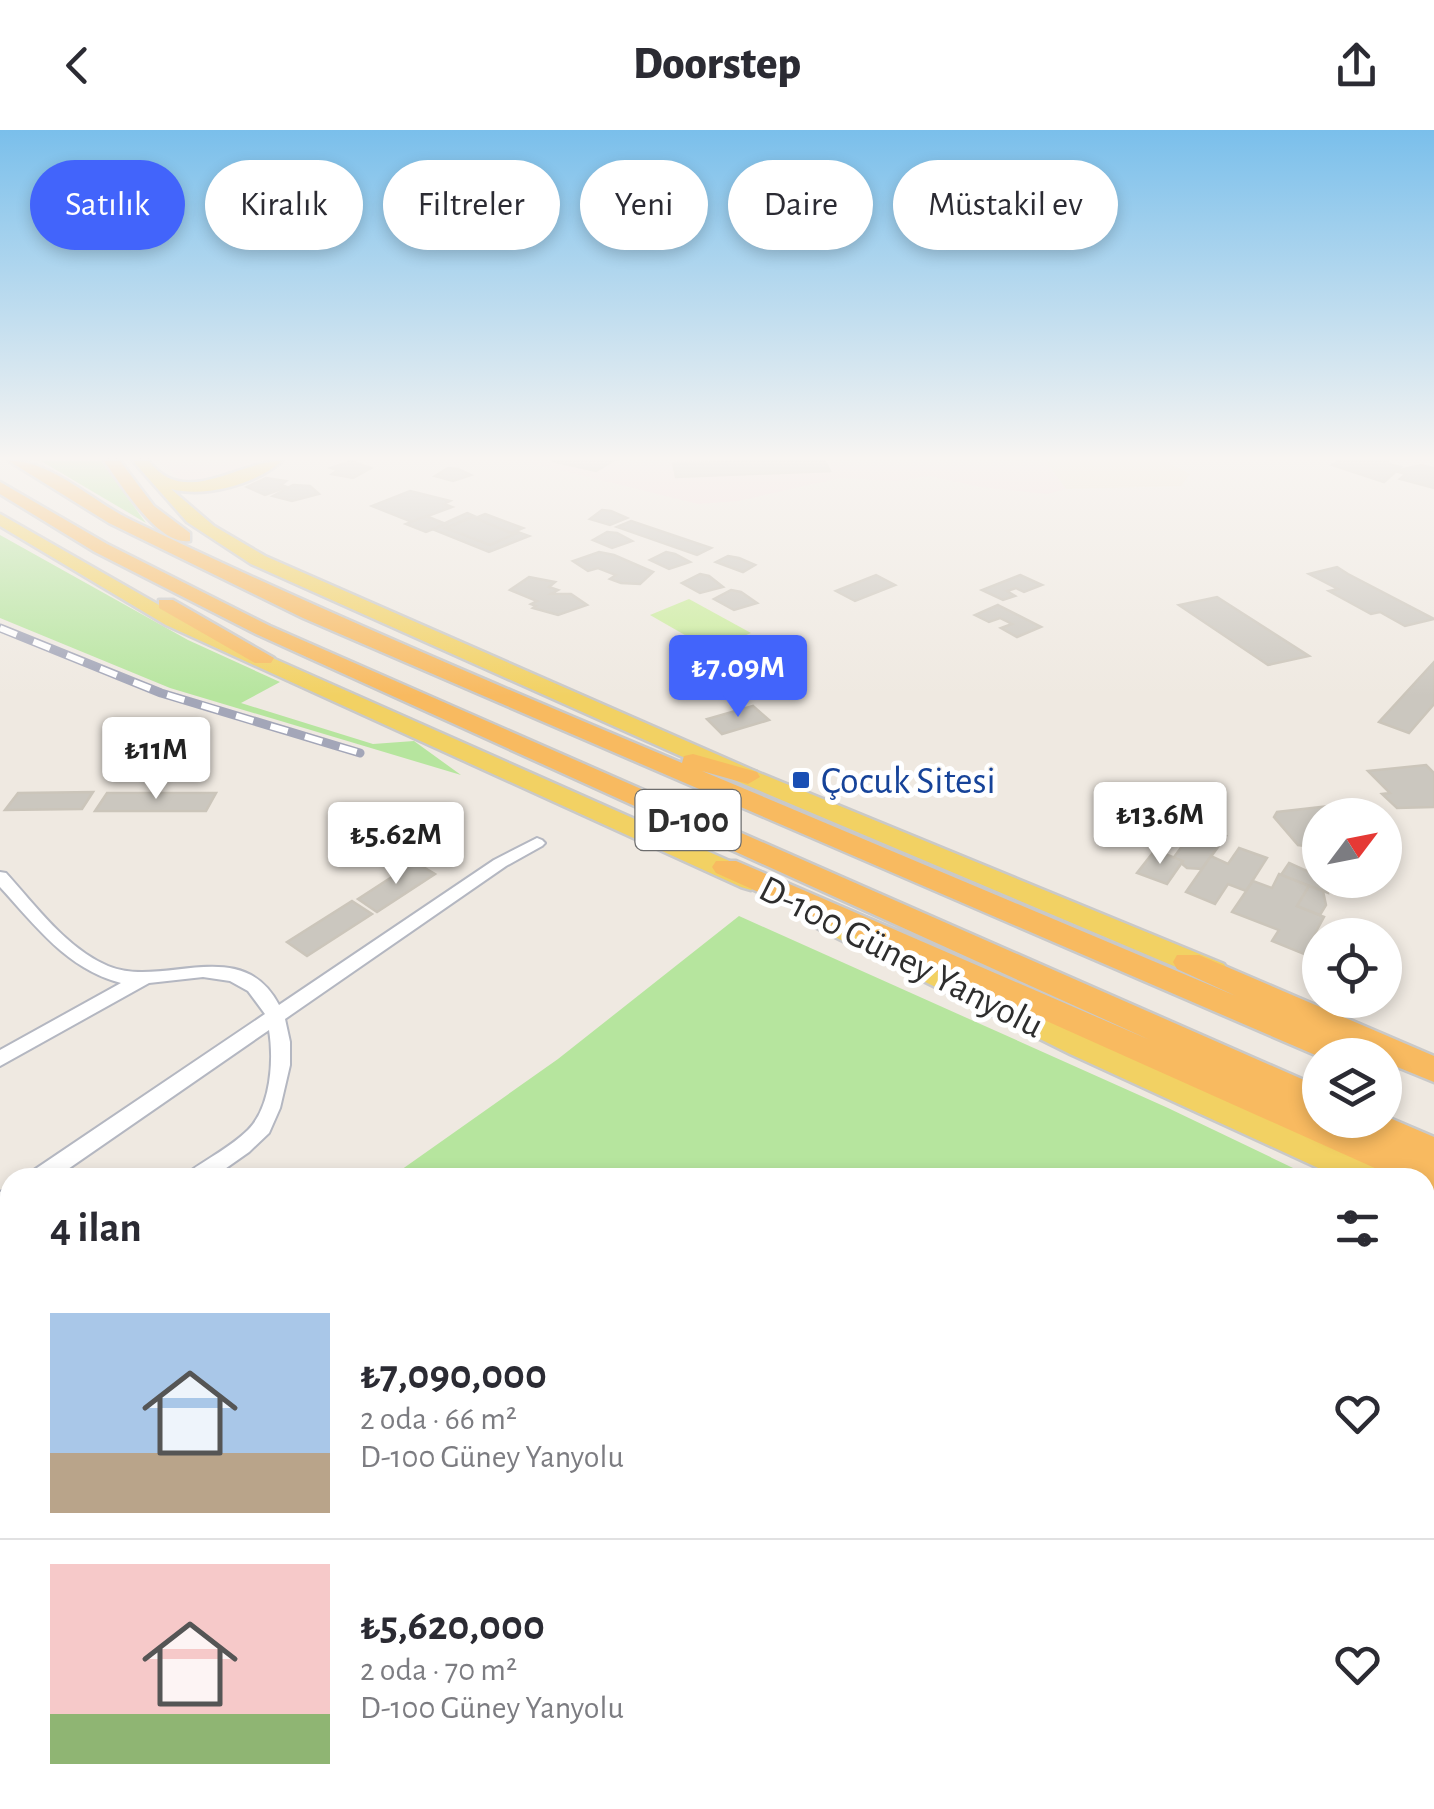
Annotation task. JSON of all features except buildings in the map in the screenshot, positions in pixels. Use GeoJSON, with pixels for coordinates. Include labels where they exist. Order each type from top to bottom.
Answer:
{"type":"FeatureCollection","features":[{"type":"Feature","properties":{"kind":"highway","name":"D-100"},"geometry":{"type":"LineString","coordinates":[[66,539],[1302,1094]]}},
{"type":"Feature","properties":{"kind":"highway","name":"D-100"},"geometry":{"type":"LineString","coordinates":[[157,539],[386,647],[1306,1038]]}},
{"type":"Feature","properties":{"kind":"highway"},"geometry":{"type":"LineString","coordinates":[[190,539],[310,614]]}},
{"type":"Feature","properties":{"kind":"highway"},"geometry":{"type":"LineString","coordinates":[[386,647],[458,667],[695,762],[748,776]]}},
{"type":"Feature","properties":{"kind":"highway"},"geometry":{"type":"LineString","coordinates":[[726,868],[1411,1168]]}},
{"type":"Feature","properties":{"kind":"highway"},"geometry":{"type":"LineString","coordinates":[[1188,962],[1434,1070]]}},
{"type":"Feature","properties":{"kind":"highway"},"geometry":{"type":"LineString","coordinates":[[1402,1079],[1434,1093]]}},
{"type":"Feature","properties":{"kind":"highway"},"geometry":{"type":"LineString","coordinates":[[1400,1138],[1434,1153]]}},
{"type":"Feature","properties":{"kind":"main road","name":"D-100 Güney Yanyolu"},"geometry":{"type":"LineString","coordinates":[[60,539],[173,621],[726,868],[1081,1046],[1354,1168]]}},
{"type":"Feature","properties":{"kind":"main road"},"geometry":{"type":"LineString","coordinates":[[223,539],[258,560],[748,776],[1188,962],[1434,1060]]}},
{"type":"Feature","properties":{"kind":"street"},"geometry":{"type":"LineString","coordinates":[[52,1168],[500,863],[537,843]]}},
{"type":"Feature","properties":{"kind":"street"},"geometry":{"type":"LineString","coordinates":[[0,878],[78,958],[110,974],[145,978],[187,972],[235,976],[261,993],[278,1012],[282,1057],[261,1130],[210,1168]]}},
{"type":"Feature","properties":{"kind":"street"},"geometry":{"type":"LineString","coordinates":[[0,1059],[145,978]]}},
{"type":"Feature","properties":{"kind":"green space"},"geometry":{"type":"Polygon","coordinates":[[[0,539],[8,539],[188,640],[280,682],[241,703],[373,744],[414,741],[461,775],[170,688],[0,618],[0,539]]]}},
{"type":"Feature","properties":{"kind":"green space"},"geometry":{"type":"Polygon","coordinates":[[[689,599],[751,633],[711,650],[650,615],[689,599]]]}},
{"type":"Feature","properties":{"kind":"green space"},"geometry":{"type":"Polygon","coordinates":[[[739,916],[1293,1168],[404,1168],[558,1059],[739,916]]]}},
{"type":"Feature","properties":{"kind":"railway"},"geometry":{"type":"LineString","coordinates":[[0,628],[161,693],[360,753]]}},
{"type":"Feature","properties":{"kind":"place","name":"Çocuk Sitesi"},"geometry":{"type":"Point","coordinates":[801,780]}}]}
